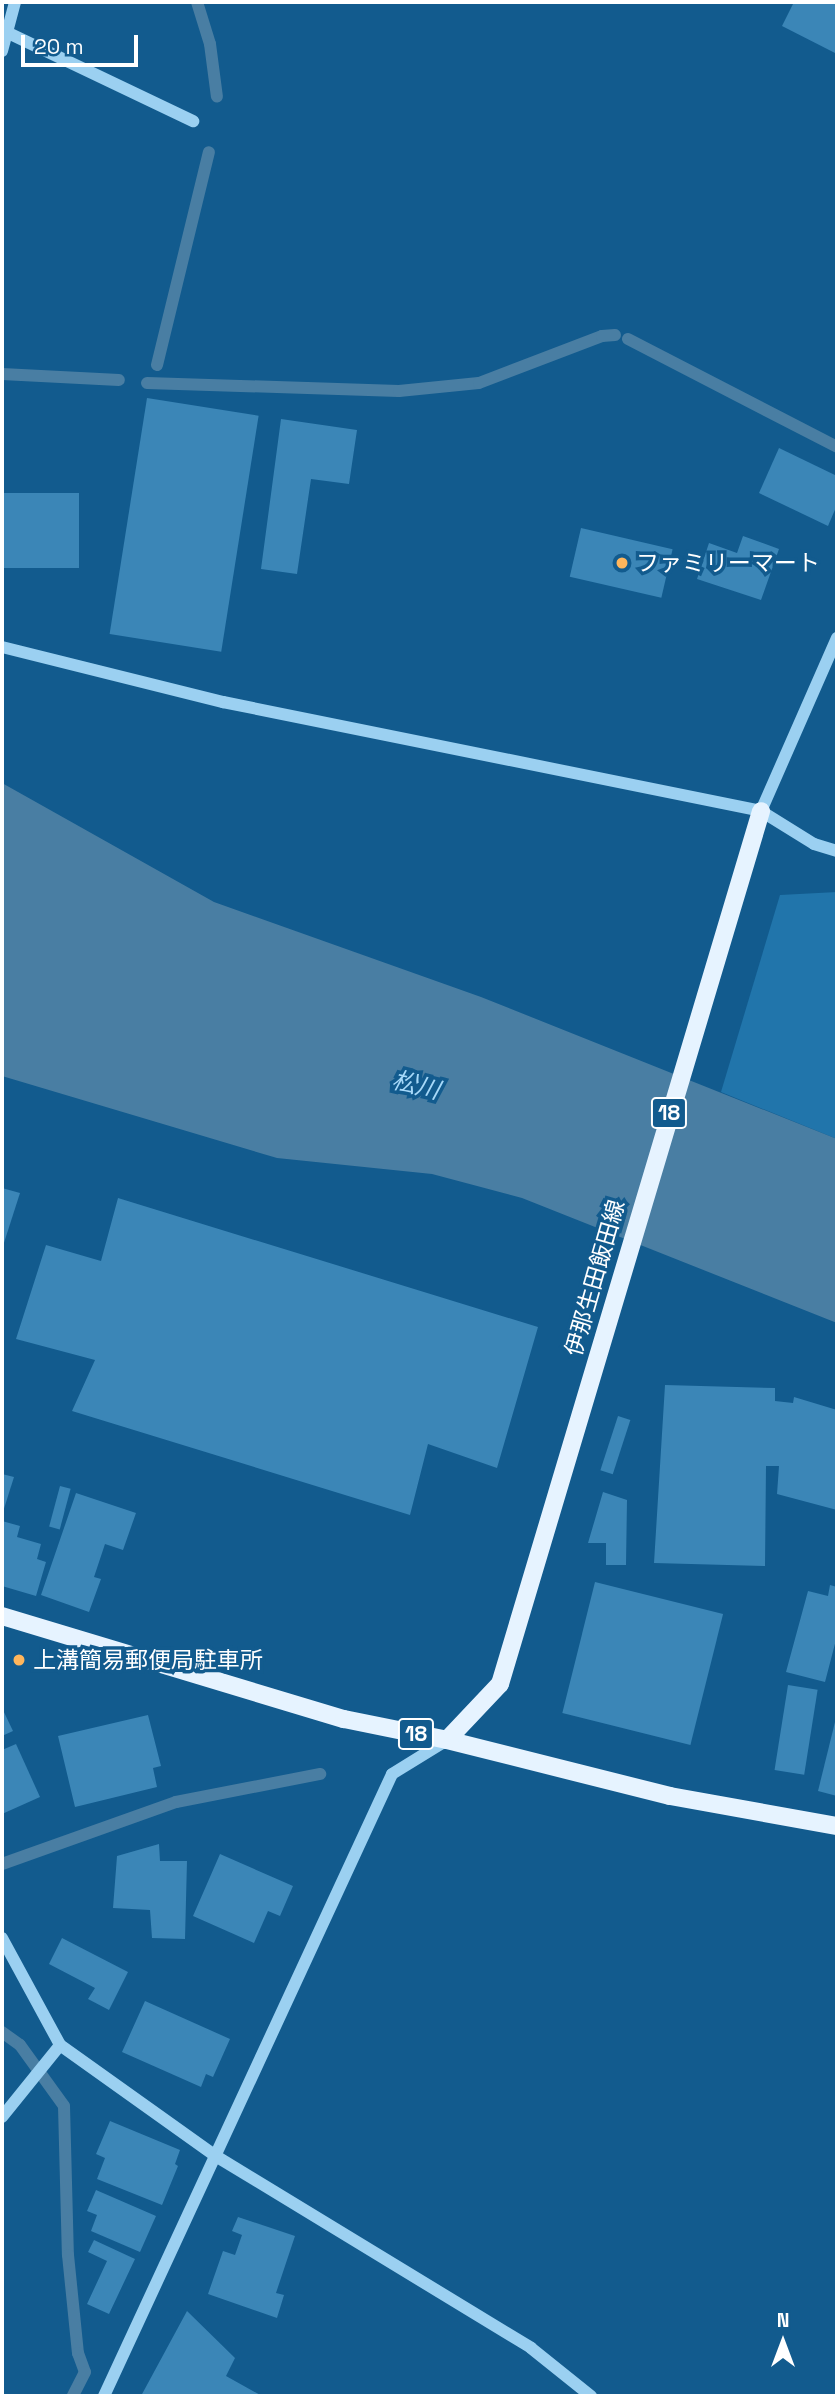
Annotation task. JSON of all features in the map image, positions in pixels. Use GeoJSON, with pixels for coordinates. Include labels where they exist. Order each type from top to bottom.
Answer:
{"type":"FeatureCollection","features":[{"type":"Feature","properties":{"kind":"main road","name":"伊那生田飯田線"},"geometry":{"type":"LineString","coordinates":[[447,1740],[500,1684],[761,811]]}},
{"type":"Feature","properties":{"kind":"main road","name":"18"},"geometry":{"type":"LineString","coordinates":[[2,1616],[344,1719],[447,1740],[670,1796],[837,1826]]}},
{"type":"Feature","properties":{"kind":"street"},"geometry":{"type":"LineString","coordinates":[[2,51],[4,31],[15,2]]}},
{"type":"Feature","properties":{"kind":"street"},"geometry":{"type":"LineString","coordinates":[[4,31],[192,121]]}},
{"type":"Feature","properties":{"kind":"street"},"geometry":{"type":"LineString","coordinates":[[761,811],[837,638]]}},
{"type":"Feature","properties":{"kind":"street"},"geometry":{"type":"LineString","coordinates":[[2,647],[223,702],[761,811],[814,844],[837,851]]}},
{"type":"Feature","properties":{"kind":"street"},"geometry":{"type":"LineString","coordinates":[[104,2396],[391,1774],[447,1740]]}},
{"type":"Feature","properties":{"kind":"street"},"geometry":{"type":"LineString","coordinates":[[2,1938],[60,2045],[214,2155],[531,2348],[591,2396]]}},
{"type":"Feature","properties":{"kind":"street"},"geometry":{"type":"LineString","coordinates":[[2,2117],[60,2045]]}},
{"type":"Feature","properties":{"kind":"shaded area"},"geometry":{"type":"Polygon","coordinates":[[[837,892],[837,1139],[721,1092],[780,895],[837,892]]]}},
{"type":"Feature","properties":{"kind":"water","name":"松川"},"geometry":{"type":"Polygon","coordinates":[[[2,783],[214,902],[481,997],[837,1139],[837,1323],[522,1198],[432,1174],[277,1158],[2,1076],[2,783]]]}},
{"type":"Feature","properties":{"kind":"building"},"geometry":{"type":"Polygon","coordinates":[[[794,2],[837,2],[837,54],[782,26],[794,2]]]}},
{"type":"Feature","properties":{"kind":"building"},"geometry":{"type":"Polygon","coordinates":[[[147,398],[259,416],[221,652],[110,634],[147,398]]]}},
{"type":"Feature","properties":{"kind":"building"},"geometry":{"type":"Polygon","coordinates":[[[281,419],[357,430],[349,484],[311,479],[297,574],[261,569],[281,419]]]}},
{"type":"Feature","properties":{"kind":"building"},"geometry":{"type":"Polygon","coordinates":[[[779,448],[837,476],[837,505],[828,526],[759,493],[779,448]]]}},
{"type":"Feature","properties":{"kind":"building"},"geometry":{"type":"Polygon","coordinates":[[[2,493],[79,493],[79,568],[2,568],[2,493]]]}},
{"type":"Feature","properties":{"kind":"building","name":"ファミリーマート"},"geometry":{"type":"Polygon","coordinates":[[[581,528],[673,549],[661,598],[570,577],[581,528]]]}},
{"type":"Feature","properties":{"kind":"building"},"geometry":{"type":"Polygon","coordinates":[[[743,536],[779,549],[761,600],[697,579],[709,543],[737,553],[743,536]]]}},
{"type":"Feature","properties":{"kind":"building"},"geometry":{"type":"Polygon","coordinates":[[[2,1188],[20,1193],[2,1249],[2,1188]]]}},
{"type":"Feature","properties":{"kind":"building"},"geometry":{"type":"Polygon","coordinates":[[[118,1198],[538,1327],[497,1468],[428,1444],[410,1515],[72,1411],[95,1360],[16,1339],[46,1245],[101,1261],[118,1198]]]}},
{"type":"Feature","properties":{"kind":"building"},"geometry":{"type":"Polygon","coordinates":[[[665,1385],[775,1388],[775,1401],[793,1403],[794,1397],[837,1410],[837,1510],[777,1494],[779,1466],[766,1466],[765,1566],[654,1563],[665,1385]]]}},
{"type":"Feature","properties":{"kind":"building"},"geometry":{"type":"Polygon","coordinates":[[[618,1416],[630,1420],[613,1474],[600,1470],[618,1416]]]}},
{"type":"Feature","properties":{"kind":"building"},"geometry":{"type":"Polygon","coordinates":[[[2,1474],[14,1477],[2,1515],[2,1474]]]}},
{"type":"Feature","properties":{"kind":"building"},"geometry":{"type":"Polygon","coordinates":[[[60,1486],[71,1489],[60,1529],[49,1527],[60,1486]]]}},
{"type":"Feature","properties":{"kind":"building"},"geometry":{"type":"Polygon","coordinates":[[[603,1492],[627,1500],[626,1565],[606,1565],[606,1543],[588,1543],[603,1492]]]}},
{"type":"Feature","properties":{"kind":"building"},"geometry":{"type":"Polygon","coordinates":[[[76,1493],[136,1513],[123,1550],[105,1544],[94,1577],[101,1579],[89,1612],[41,1595],[76,1493]]]}},
{"type":"Feature","properties":{"kind":"building"},"geometry":{"type":"Polygon","coordinates":[[[2,1521],[20,1526],[17,1537],[41,1544],[37,1559],[46,1562],[36,1596],[2,1586],[2,1521]]]}},
{"type":"Feature","properties":{"kind":"building"},"geometry":{"type":"Polygon","coordinates":[[[595,1582],[723,1614],[690,1745],[562,1713],[595,1582]]]}},
{"type":"Feature","properties":{"kind":"building"},"geometry":{"type":"Polygon","coordinates":[[[830,1585],[837,1587],[837,1636],[825,1682],[786,1672],[808,1591],[828,1596],[830,1585]]]}},
{"type":"Feature","properties":{"kind":"building"},"geometry":{"type":"Polygon","coordinates":[[[788,1685],[818,1690],[804,1775],[775,1770],[788,1685]]]}},
{"type":"Feature","properties":{"kind":"building"},"geometry":{"type":"Polygon","coordinates":[[[2,1708],[13,1731],[2,1736],[2,1708]]]}},
{"type":"Feature","properties":{"kind":"building"},"geometry":{"type":"Polygon","coordinates":[[[148,1715],[161,1766],[153,1768],[157,1787],[75,1807],[58,1736],[148,1715]]]}},
{"type":"Feature","properties":{"kind":"building"},"geometry":{"type":"Polygon","coordinates":[[[837,1718],[837,1796],[818,1791],[837,1718]]]}},
{"type":"Feature","properties":{"kind":"building"},"geometry":{"type":"Polygon","coordinates":[[[16,1744],[40,1797],[2,1814],[2,1750],[16,1744]]]}},
{"type":"Feature","properties":{"kind":"building"},"geometry":{"type":"Polygon","coordinates":[[[159,1844],[160,1861],[187,1861],[185,1939],[152,1938],[150,1910],[113,1908],[117,1856],[159,1844]]]}},
{"type":"Feature","properties":{"kind":"building"},"geometry":{"type":"Polygon","coordinates":[[[220,1854],[293,1886],[280,1916],[268,1911],[254,1943],[193,1916],[220,1854]]]}},
{"type":"Feature","properties":{"kind":"building"},"geometry":{"type":"Polygon","coordinates":[[[62,1938],[128,1972],[109,2010],[88,1999],[95,1988],[49,1964],[62,1938]]]}},
{"type":"Feature","properties":{"kind":"building"},"geometry":{"type":"Polygon","coordinates":[[[145,2001],[230,2039],[213,2077],[206,2074],[201,2087],[122,2052],[145,2001]]]}},
{"type":"Feature","properties":{"kind":"building"},"geometry":{"type":"Polygon","coordinates":[[[110,2121],[180,2150],[175,2164],[178,2166],[162,2205],[97,2179],[105,2158],[96,2154],[110,2121]]]}},
{"type":"Feature","properties":{"kind":"building"},"geometry":{"type":"Polygon","coordinates":[[[96,2190],[156,2216],[140,2252],[91,2231],[97,2215],[87,2211],[96,2190]]]}},
{"type":"Feature","properties":{"kind":"building"},"geometry":{"type":"Polygon","coordinates":[[[238,2217],[295,2236],[276,2293],[284,2295],[277,2318],[208,2294],[223,2251],[235,2255],[242,2235],[232,2231],[238,2217]]]}},
{"type":"Feature","properties":{"kind":"building"},"geometry":{"type":"Polygon","coordinates":[[[94,2240],[135,2259],[109,2314],[87,2304],[107,2261],[88,2252],[94,2240]]]}},
{"type":"Feature","properties":{"kind":"building"},"geometry":{"type":"Polygon","coordinates":[[[187,2311],[235,2358],[226,2376],[262,2396],[141,2396],[187,2311]]]}},
{"type":"Feature","properties":{"kind":"waterway"},"geometry":{"type":"LineString","coordinates":[[197,2],[210,44],[217,97]]}},
{"type":"Feature","properties":{"kind":"waterway"},"geometry":{"type":"LineString","coordinates":[[157,365],[209,152]]}},
{"type":"Feature","properties":{"kind":"waterway"},"geometry":{"type":"LineString","coordinates":[[147,383],[399,391],[479,383],[602,336],[615,335]]}},
{"type":"Feature","properties":{"kind":"waterway"},"geometry":{"type":"LineString","coordinates":[[628,339],[837,447]]}},
{"type":"Feature","properties":{"kind":"waterway"},"geometry":{"type":"LineString","coordinates":[[2,374],[119,380]]}},
{"type":"Feature","properties":{"kind":"waterway"},"geometry":{"type":"LineString","coordinates":[[2,1864],[176,1802],[320,1774]]}},
{"type":"Feature","properties":{"kind":"waterway"},"geometry":{"type":"LineString","coordinates":[[2,2032],[20,2045],[64,2106],[68,2255],[78,2353],[85,2372],[73,2396]]}},
{"type":"Feature","properties":{"kind":"place","name":"ファミリーマート"},"geometry":{"type":"Point","coordinates":[622,563]}},
{"type":"Feature","properties":{"kind":"place","name":"上溝簡易郵便局駐車所"},"geometry":{"type":"Point","coordinates":[19,1660]}}]}
